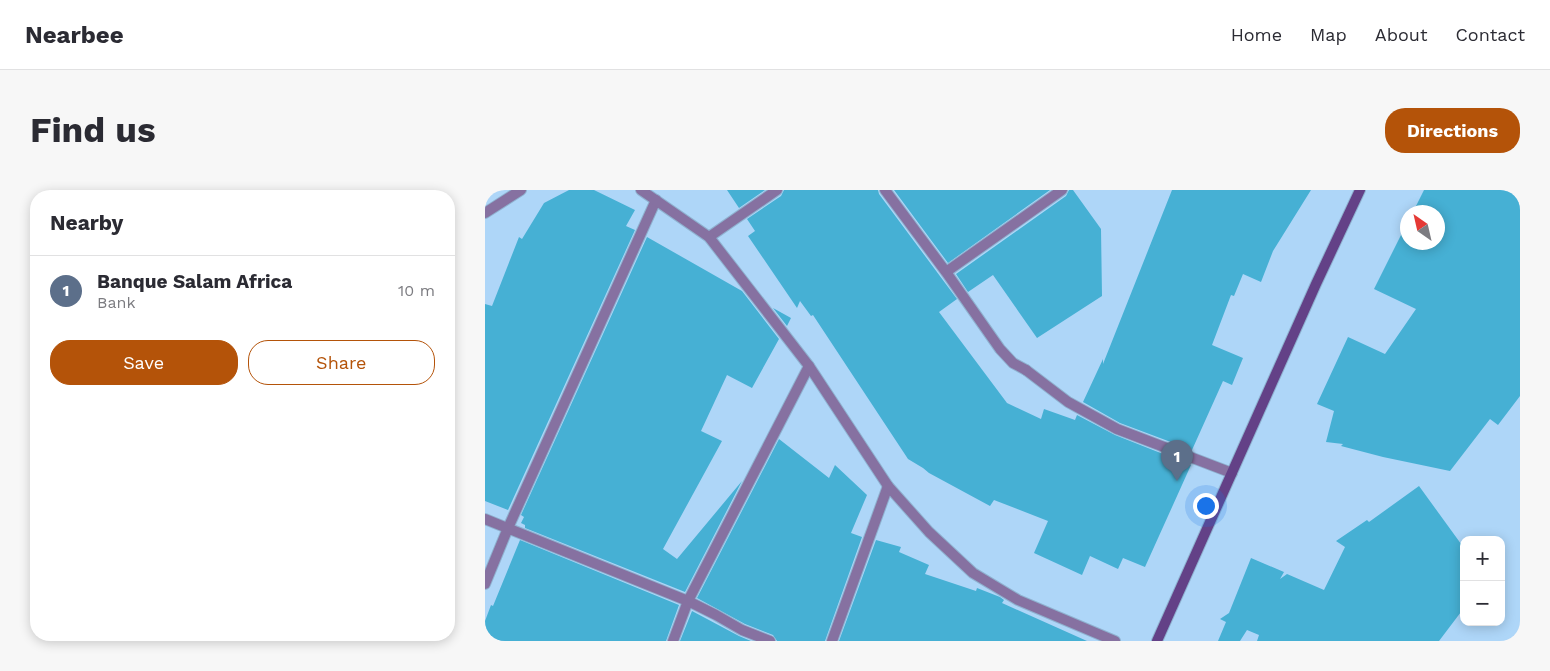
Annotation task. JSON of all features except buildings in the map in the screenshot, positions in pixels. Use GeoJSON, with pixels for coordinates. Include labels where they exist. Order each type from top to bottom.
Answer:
{"type":"FeatureCollection","features":[{"type":"Feature","properties":{"kind":"main road"},"geometry":{"type":"LineString","coordinates":[[1157,641],[1315,284],[1360,190]]}},
{"type":"Feature","properties":{"kind":"street"},"geometry":{"type":"LineString","coordinates":[[485,213],[521,190]]}},
{"type":"Feature","properties":{"kind":"street"},"geometry":{"type":"LineString","coordinates":[[641,190],[709,238],[809,366],[887,486],[929,532],[973,573],[1018,600],[1115,641]]}},
{"type":"Feature","properties":{"kind":"street"},"geometry":{"type":"LineString","coordinates":[[709,238],[777,190]]}},
{"type":"Feature","properties":{"kind":"street"},"geometry":{"type":"LineString","coordinates":[[885,190],[1000,349],[1013,363],[1026,370],[1068,402],[1117,429],[1232,473]]}},
{"type":"Feature","properties":{"kind":"street"},"geometry":{"type":"LineString","coordinates":[[946,272],[1062,190]]}},
{"type":"Feature","properties":{"kind":"street"},"geometry":{"type":"LineString","coordinates":[[485,584],[507,528],[656,200]]}},
{"type":"Feature","properties":{"kind":"street"},"geometry":{"type":"LineString","coordinates":[[673,641],[688,602],[809,366]]}},
{"type":"Feature","properties":{"kind":"street"},"geometry":{"type":"LineString","coordinates":[[832,641],[887,486]]}},
{"type":"Feature","properties":{"kind":"street"},"geometry":{"type":"LineString","coordinates":[[485,519],[688,602],[716,614],[742,630],[770,641]]}},
{"type":"Feature","properties":{"kind":"place","name":"Banque Salam Africa"},"geometry":{"type":"Point","coordinates":[1177,481]}}]}
